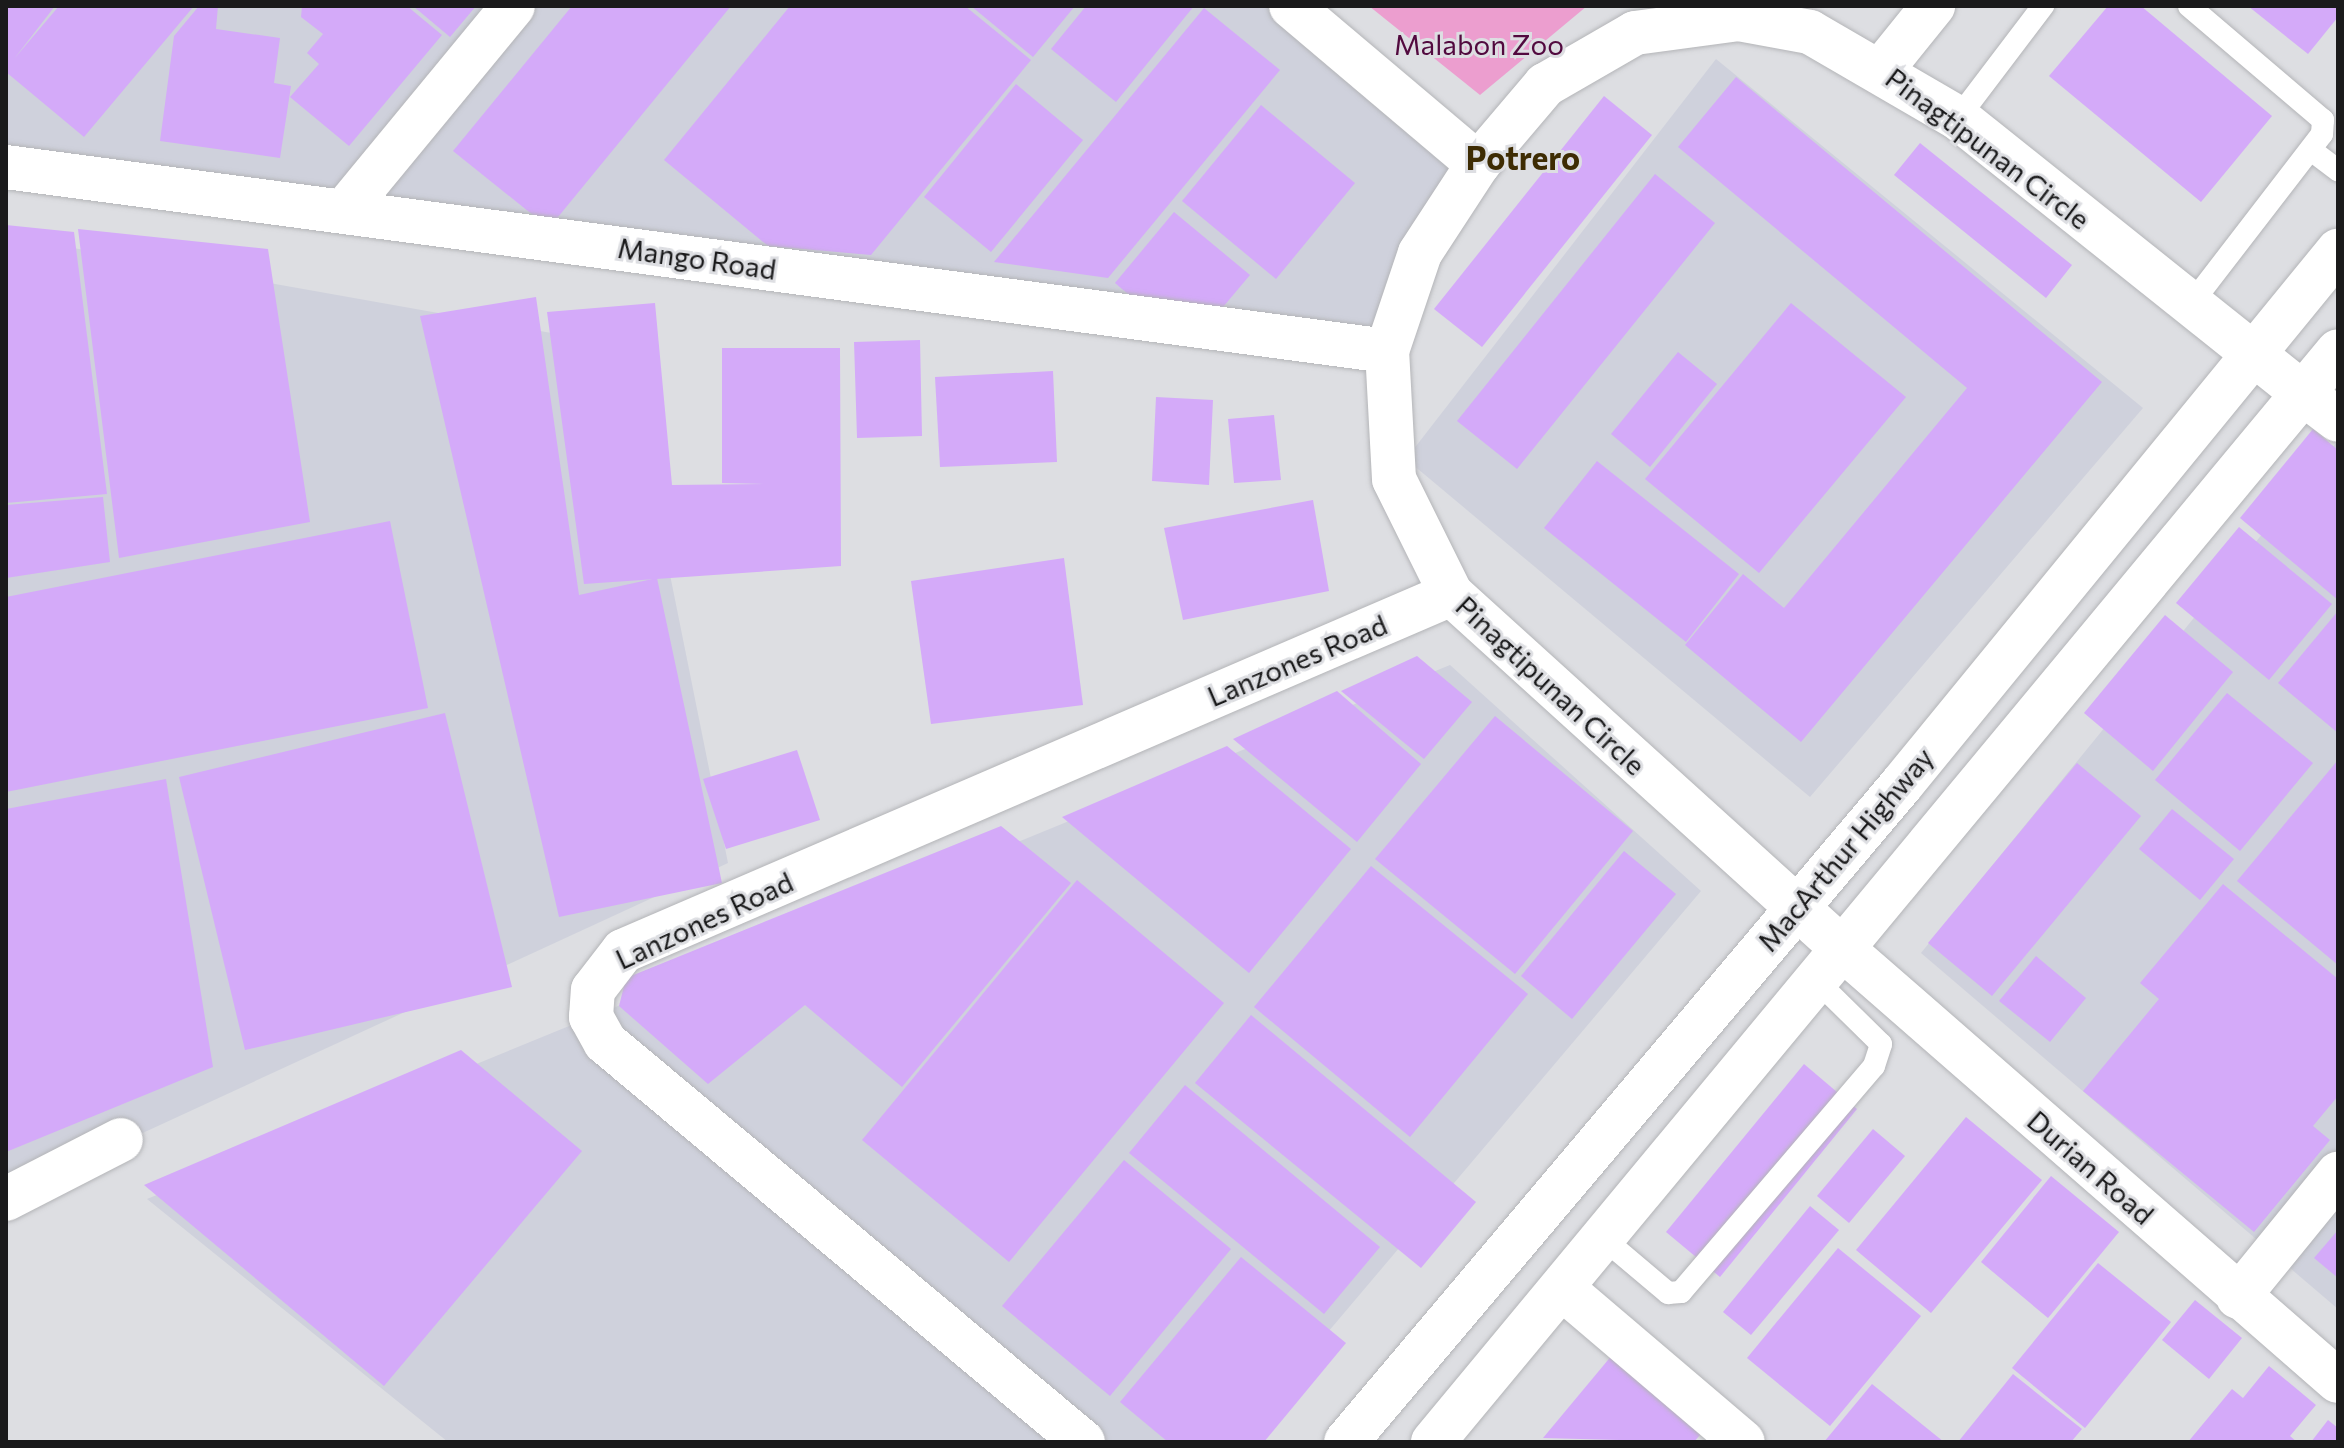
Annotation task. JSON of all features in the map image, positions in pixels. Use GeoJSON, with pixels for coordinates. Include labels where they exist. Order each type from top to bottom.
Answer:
{"type":"FeatureCollection","features":[{"type":"Feature","properties":{"kind":"main road"},"geometry":{"type":"LineString","coordinates":[[345,210],[513,6]]}},
{"type":"Feature","properties":{"kind":"main road"},"geometry":{"type":"LineString","coordinates":[[1291,6],[1478,164]]}},
{"type":"Feature","properties":{"kind":"main road"},"geometry":{"type":"LineString","coordinates":[[1883,68],[1933,6]]}},
{"type":"Feature","properties":{"kind":"main road","name":"Pinagtipunan Circle"},"geometry":{"type":"LineString","coordinates":[[1832,967],[1795,909],[1451,594],[1394,479],[1387,351],[1420,253],[1478,164],[1545,85],[1635,33],[1738,12],[1810,32],[1883,68],[1958,118],[2338,420]]}},
{"type":"Feature","properties":{"kind":"main road","name":"Mango Road"},"geometry":{"type":"LineString","coordinates":[[6,167],[1387,351]]}},
{"type":"Feature","properties":{"kind":"main road","name":"MacArthur Highway"},"geometry":{"type":"LineString","coordinates":[[1346,1442],[1795,909],[2338,251]]}},
{"type":"Feature","properties":{"kind":"main road"},"geometry":{"type":"LineString","coordinates":[[1433,1442],[1832,967],[2301,392],[2338,351]]}},
{"type":"Feature","properties":{"kind":"main road","name":"Lanzones Road"},"geometry":{"type":"LineString","coordinates":[[1083,1442],[605,1042],[591,1017],[593,990],[623,951],[1451,594]]}},
{"type":"Feature","properties":{"kind":"main road","name":"Durian Road"},"geometry":{"type":"LineString","coordinates":[[1832,967],[2338,1381]]}},
{"type":"Feature","properties":{"kind":"main road"},"geometry":{"type":"LineString","coordinates":[[6,1199],[121,1140]]}},
{"type":"Feature","properties":{"kind":"main road"},"geometry":{"type":"LineString","coordinates":[[2238,1297],[2338,1174]]}},
{"type":"Feature","properties":{"kind":"main road"},"geometry":{"type":"LineString","coordinates":[[1563,1289],[1743,1442]]}},
{"type":"Feature","properties":{"kind":"lane"},"geometry":{"type":"LineString","coordinates":[[1958,118],[2043,6]]}},
{"type":"Feature","properties":{"kind":"lane"},"geometry":{"type":"LineString","coordinates":[[2189,6],[2315,108],[2322,134],[2191,304]]}},
{"type":"Feature","properties":{"kind":"lane"},"geometry":{"type":"LineString","coordinates":[[2311,150],[2338,170]]}},
{"type":"Feature","properties":{"kind":"lane"},"geometry":{"type":"LineString","coordinates":[[1604,1239],[1668,1293],[1681,1292],[1874,1066],[1881,1044],[1832,967]]}},
{"type":"Feature","properties":{"kind":"shaded area"},"geometry":{"type":"Polygon","coordinates":[[[6,6],[1273,6],[1469,156],[1372,357],[6,144],[6,6]]]}},
{"type":"Feature","properties":{"kind":"shaded area"},"geometry":{"type":"Polygon","coordinates":[[[1716,59],[2143,408],[1810,797],[1406,459],[1716,59]]]}},
{"type":"Feature","properties":{"kind":"shaded area"},"geometry":{"type":"Polygon","coordinates":[[[6,236],[624,346],[728,863],[6,1196],[6,236]]]}},
{"type":"Feature","properties":{"kind":"shaded area"},"geometry":{"type":"Polygon","coordinates":[[[2338,441],[2338,1309],[1921,953],[2338,441]]]}},
{"type":"Feature","properties":{"kind":"shaded area"},"geometry":{"type":"Polygon","coordinates":[[[1450,665],[1701,891],[1235,1442],[448,1442],[147,1199],[1450,665]]]}},
{"type":"Feature","properties":{"kind":"green space","name":"Malabon Zoo"},"geometry":{"type":"Polygon","coordinates":[[[1369,6],[1587,6],[1480,95],[1369,6]]]}},
{"type":"Feature","properties":{"kind":"building"},"geometry":{"type":"Polygon","coordinates":[[[6,6],[55,6],[14,59],[59,6],[194,6],[84,137],[6,72],[6,6]]]}},
{"type":"Feature","properties":{"kind":"building"},"geometry":{"type":"Polygon","coordinates":[[[199,6],[218,6],[216,29],[280,38],[274,83],[291,86],[280,158],[160,141],[174,36],[199,6]]]}},
{"type":"Feature","properties":{"kind":"building"},"geometry":{"type":"Polygon","coordinates":[[[302,6],[407,6],[442,35],[349,146],[290,97],[319,64],[307,53],[323,34],[301,17],[302,6]]]}},
{"type":"Feature","properties":{"kind":"building"},"geometry":{"type":"Polygon","coordinates":[[[413,6],[476,6],[450,37],[413,6]]]}},
{"type":"Feature","properties":{"kind":"building"},"geometry":{"type":"Polygon","coordinates":[[[572,6],[731,6],[549,228],[453,151],[572,6]]]}},
{"type":"Feature","properties":{"kind":"building"},"geometry":{"type":"Polygon","coordinates":[[[790,6],[965,6],[1031,60],[871,255],[768,246],[664,160],[790,6]]]}},
{"type":"Feature","properties":{"kind":"building"},"geometry":{"type":"Polygon","coordinates":[[[971,6],[1075,6],[1033,57],[971,6]]]}},
{"type":"Feature","properties":{"kind":"building"},"geometry":{"type":"Polygon","coordinates":[[[1086,6],[1194,6],[1116,102],[1051,49],[1086,6]]]}},
{"type":"Feature","properties":{"kind":"building"},"geometry":{"type":"Polygon","coordinates":[[[2108,6],[2141,6],[2272,116],[2201,202],[2049,76],[2108,6]]]}},
{"type":"Feature","properties":{"kind":"building"},"geometry":{"type":"Polygon","coordinates":[[[2248,6],[2338,6],[2338,17],[2308,54],[2248,6]]]}},
{"type":"Feature","properties":{"kind":"building"},"geometry":{"type":"Polygon","coordinates":[[[1204,8],[1280,70],[1108,278],[994,262],[1204,8]]]}},
{"type":"Feature","properties":{"kind":"building"},"geometry":{"type":"Polygon","coordinates":[[[1736,77],[2102,382],[1801,742],[1685,645],[1743,574],[1784,608],[1967,388],[1678,147],[1736,77]]]}},
{"type":"Feature","properties":{"kind":"building"},"geometry":{"type":"Polygon","coordinates":[[[1016,84],[1083,140],[991,252],[924,197],[1016,84]]]}},
{"type":"Feature","properties":{"kind":"building"},"geometry":{"type":"Polygon","coordinates":[[[1604,96],[1652,135],[1482,347],[1434,309],[1604,96]]]}},
{"type":"Feature","properties":{"kind":"building"},"geometry":{"type":"Polygon","coordinates":[[[1261,105],[1355,183],[1276,279],[1182,201],[1261,105]]]}},
{"type":"Feature","properties":{"kind":"building"},"geometry":{"type":"Polygon","coordinates":[[[1920,143],[2072,265],[2046,298],[1894,175],[1920,143]]]}},
{"type":"Feature","properties":{"kind":"building"},"geometry":{"type":"Polygon","coordinates":[[[1655,174],[1715,223],[1517,469],[1457,421],[1655,174]]]}},
{"type":"Feature","properties":{"kind":"building"},"geometry":{"type":"Polygon","coordinates":[[[1174,212],[1250,275],[1223,307],[1135,300],[1115,283],[1174,212]]]}},
{"type":"Feature","properties":{"kind":"building"},"geometry":{"type":"Polygon","coordinates":[[[6,225],[74,232],[107,494],[6,503],[6,225]]]}},
{"type":"Feature","properties":{"kind":"building"},"geometry":{"type":"Polygon","coordinates":[[[78,229],[268,249],[310,522],[119,558],[78,229]]]}},
{"type":"Feature","properties":{"kind":"building"},"geometry":{"type":"Polygon","coordinates":[[[536,297],[579,595],[657,578],[722,883],[559,917],[420,316],[536,297]]]}},
{"type":"Feature","properties":{"kind":"building"},"geometry":{"type":"Polygon","coordinates":[[[655,303],[672,485],[764,484],[722,483],[722,348],[840,348],[841,566],[584,584],[547,312],[655,303]]]}},
{"type":"Feature","properties":{"kind":"building"},"geometry":{"type":"Polygon","coordinates":[[[1791,303],[1906,397],[1759,573],[1645,479],[1791,303]]]}},
{"type":"Feature","properties":{"kind":"building"},"geometry":{"type":"Polygon","coordinates":[[[920,340],[922,436],[857,438],[854,342],[920,340]]]}},
{"type":"Feature","properties":{"kind":"building"},"geometry":{"type":"Polygon","coordinates":[[[1678,352],[1717,384],[1650,467],[1611,434],[1678,352]]]}},
{"type":"Feature","properties":{"kind":"building"},"geometry":{"type":"Polygon","coordinates":[[[1053,371],[1057,462],[940,467],[935,377],[1053,371]]]}},
{"type":"Feature","properties":{"kind":"building"},"geometry":{"type":"Polygon","coordinates":[[[1156,397],[1213,400],[1209,485],[1152,481],[1156,397]]]}},
{"type":"Feature","properties":{"kind":"building"},"geometry":{"type":"Polygon","coordinates":[[[1274,415],[1281,480],[1234,483],[1228,419],[1274,415]]]}},
{"type":"Feature","properties":{"kind":"building"},"geometry":{"type":"Polygon","coordinates":[[[2313,429],[2338,450],[2338,600],[2240,518],[2313,429]]]}},
{"type":"Feature","properties":{"kind":"building"},"geometry":{"type":"Polygon","coordinates":[[[1597,461],[1739,574],[1686,642],[1544,528],[1597,461]]]}},
{"type":"Feature","properties":{"kind":"building"},"geometry":{"type":"Polygon","coordinates":[[[103,497],[110,562],[6,578],[6,505],[103,497]]]}},
{"type":"Feature","properties":{"kind":"building"},"geometry":{"type":"Polygon","coordinates":[[[1313,500],[1329,591],[1183,620],[1164,528],[1313,500]]]}},
{"type":"Feature","properties":{"kind":"building"},"geometry":{"type":"Polygon","coordinates":[[[390,521],[428,708],[6,792],[6,597],[390,521]]]}},
{"type":"Feature","properties":{"kind":"building"},"geometry":{"type":"Polygon","coordinates":[[[2239,527],[2332,604],[2269,680],[2176,603],[2239,527]]]}},
{"type":"Feature","properties":{"kind":"building"},"geometry":{"type":"Polygon","coordinates":[[[1064,558],[1083,705],[931,724],[911,581],[1064,558]]]}},
{"type":"Feature","properties":{"kind":"building"},"geometry":{"type":"Polygon","coordinates":[[[2338,611],[2338,733],[2278,683],[2338,611]]]}},
{"type":"Feature","properties":{"kind":"building"},"geometry":{"type":"Polygon","coordinates":[[[2165,615],[2233,672],[2153,771],[2084,713],[2165,615]]]}},
{"type":"Feature","properties":{"kind":"building"},"geometry":{"type":"Polygon","coordinates":[[[1417,656],[1472,702],[1424,759],[1341,691],[1417,656]]]}},
{"type":"Feature","properties":{"kind":"building"},"geometry":{"type":"Polygon","coordinates":[[[1337,691],[1421,764],[1357,842],[1233,739],[1337,691]]]}},
{"type":"Feature","properties":{"kind":"building"},"geometry":{"type":"Polygon","coordinates":[[[2227,693],[2313,763],[2240,851],[2155,780],[2227,693]]]}},
{"type":"Feature","properties":{"kind":"building"},"geometry":{"type":"Polygon","coordinates":[[[445,713],[512,987],[245,1050],[179,777],[445,713]]]}},
{"type":"Feature","properties":{"kind":"building"},"geometry":{"type":"Polygon","coordinates":[[[1495,716],[1633,831],[1515,974],[1375,859],[1495,716]]]}},
{"type":"Feature","properties":{"kind":"building"},"geometry":{"type":"Polygon","coordinates":[[[1227,746],[1351,849],[1249,973],[1062,817],[1227,746]]]}},
{"type":"Feature","properties":{"kind":"building"},"geometry":{"type":"Polygon","coordinates":[[[797,750],[820,820],[726,849],[703,779],[797,750]]]}},
{"type":"Feature","properties":{"kind":"building"},"geometry":{"type":"Polygon","coordinates":[[[2338,760],[2338,965],[2237,881],[2338,760]]]}},
{"type":"Feature","properties":{"kind":"building"},"geometry":{"type":"Polygon","coordinates":[[[2077,763],[2141,816],[1992,996],[1928,943],[2077,763]]]}},
{"type":"Feature","properties":{"kind":"building"},"geometry":{"type":"Polygon","coordinates":[[[166,779],[213,1067],[6,1152],[6,809],[166,779]]]}},
{"type":"Feature","properties":{"kind":"building"},"geometry":{"type":"Polygon","coordinates":[[[2172,809],[2234,859],[2200,900],[2139,849],[2172,809]]]}},
{"type":"Feature","properties":{"kind":"building"},"geometry":{"type":"Polygon","coordinates":[[[1001,826],[1071,883],[902,1087],[805,1005],[708,1084],[619,1006],[626,978],[1001,826]]]}},
{"type":"Feature","properties":{"kind":"building"},"geometry":{"type":"Polygon","coordinates":[[[1624,851],[1676,894],[1572,1019],[1521,976],[1624,851]]]}},
{"type":"Feature","properties":{"kind":"building"},"geometry":{"type":"Polygon","coordinates":[[[1371,866],[1528,994],[1410,1137],[1254,1007],[1371,866]]]}},
{"type":"Feature","properties":{"kind":"building"},"geometry":{"type":"Polygon","coordinates":[[[1077,880],[1224,1003],[1009,1262],[862,1140],[1077,880]]]}},
{"type":"Feature","properties":{"kind":"building"},"geometry":{"type":"Polygon","coordinates":[[[2223,884],[2338,979],[2338,1096],[2313,1126],[2330,1140],[2254,1232],[2083,1091],[2159,999],[2140,983],[2223,884]]]}},
{"type":"Feature","properties":{"kind":"building"},"geometry":{"type":"Polygon","coordinates":[[[2036,956],[2086,998],[2050,1042],[1999,1001],[2036,956]]]}},
{"type":"Feature","properties":{"kind":"building"},"geometry":{"type":"Polygon","coordinates":[[[1251,1015],[1476,1202],[1421,1268],[1195,1083],[1251,1015]]]}},
{"type":"Feature","properties":{"kind":"building"},"geometry":{"type":"Polygon","coordinates":[[[461,1050],[582,1151],[384,1386],[144,1185],[461,1050]]]}},
{"type":"Feature","properties":{"kind":"building"},"geometry":{"type":"Polygon","coordinates":[[[1804,1064],[1857,1109],[1720,1277],[1666,1232],[1804,1064]]]}},
{"type":"Feature","properties":{"kind":"building"},"geometry":{"type":"Polygon","coordinates":[[[1185,1085],[1380,1247],[1324,1314],[1129,1153],[1185,1085]]]}},
{"type":"Feature","properties":{"kind":"building"},"geometry":{"type":"Polygon","coordinates":[[[1966,1117],[2042,1180],[1931,1313],[1856,1250],[1966,1117]]]}},
{"type":"Feature","properties":{"kind":"building"},"geometry":{"type":"Polygon","coordinates":[[[1873,1129],[1905,1156],[1849,1223],[1817,1196],[1873,1129]]]}},
{"type":"Feature","properties":{"kind":"building"},"geometry":{"type":"Polygon","coordinates":[[[1124,1160],[1231,1249],[1110,1396],[1002,1306],[1124,1160]]]}},
{"type":"Feature","properties":{"kind":"building"},"geometry":{"type":"Polygon","coordinates":[[[2051,1176],[2119,1232],[2048,1318],[1981,1262],[2051,1176]]]}},
{"type":"Feature","properties":{"kind":"building"},"geometry":{"type":"Polygon","coordinates":[[[1810,1206],[1839,1230],[1751,1335],[1723,1312],[1810,1206]]]}},
{"type":"Feature","properties":{"kind":"building"},"geometry":{"type":"Polygon","coordinates":[[[2338,1230],[2338,1278],[2314,1258],[2338,1230]]]}},
{"type":"Feature","properties":{"kind":"building"},"geometry":{"type":"Polygon","coordinates":[[[1838,1248],[1921,1316],[1830,1426],[1747,1358],[1838,1248]]]}},
{"type":"Feature","properties":{"kind":"building"},"geometry":{"type":"Polygon","coordinates":[[[1241,1257],[1346,1343],[1264,1442],[1168,1442],[1120,1402],[1241,1257]]]}},
{"type":"Feature","properties":{"kind":"building"},"geometry":{"type":"Polygon","coordinates":[[[2098,1263],[2171,1322],[2085,1428],[2012,1368],[2098,1263]]]}},
{"type":"Feature","properties":{"kind":"building"},"geometry":{"type":"Polygon","coordinates":[[[2195,1300],[2242,1338],[2209,1379],[2162,1340],[2195,1300]]]}},
{"type":"Feature","properties":{"kind":"building"},"geometry":{"type":"Polygon","coordinates":[[[1613,1354],[1705,1429],[1694,1442],[1543,1438],[1613,1354]]]}},
{"type":"Feature","properties":{"kind":"building"},"geometry":{"type":"Polygon","coordinates":[[[2269,1366],[2316,1405],[2290,1436],[2297,1442],[2188,1442],[2232,1389],[2243,1398],[2269,1366]]]}},
{"type":"Feature","properties":{"kind":"building"},"geometry":{"type":"Polygon","coordinates":[[[2013,1374],[2082,1429],[2071,1442],[1958,1442],[2013,1374]]]}},
{"type":"Feature","properties":{"kind":"building"},"geometry":{"type":"Polygon","coordinates":[[[1872,1384],[1944,1442],[1824,1442],[1872,1384]]]}},
{"type":"Feature","properties":{"kind":"building"},"geometry":{"type":"Polygon","coordinates":[[[2328,1420],[2338,1428],[2338,1442],[2311,1442],[2328,1420]]]}},
{"type":"Feature","properties":{"kind":"district","name":"Potrero"},"geometry":{"type":"Point","coordinates":[1523,157]}}]}
